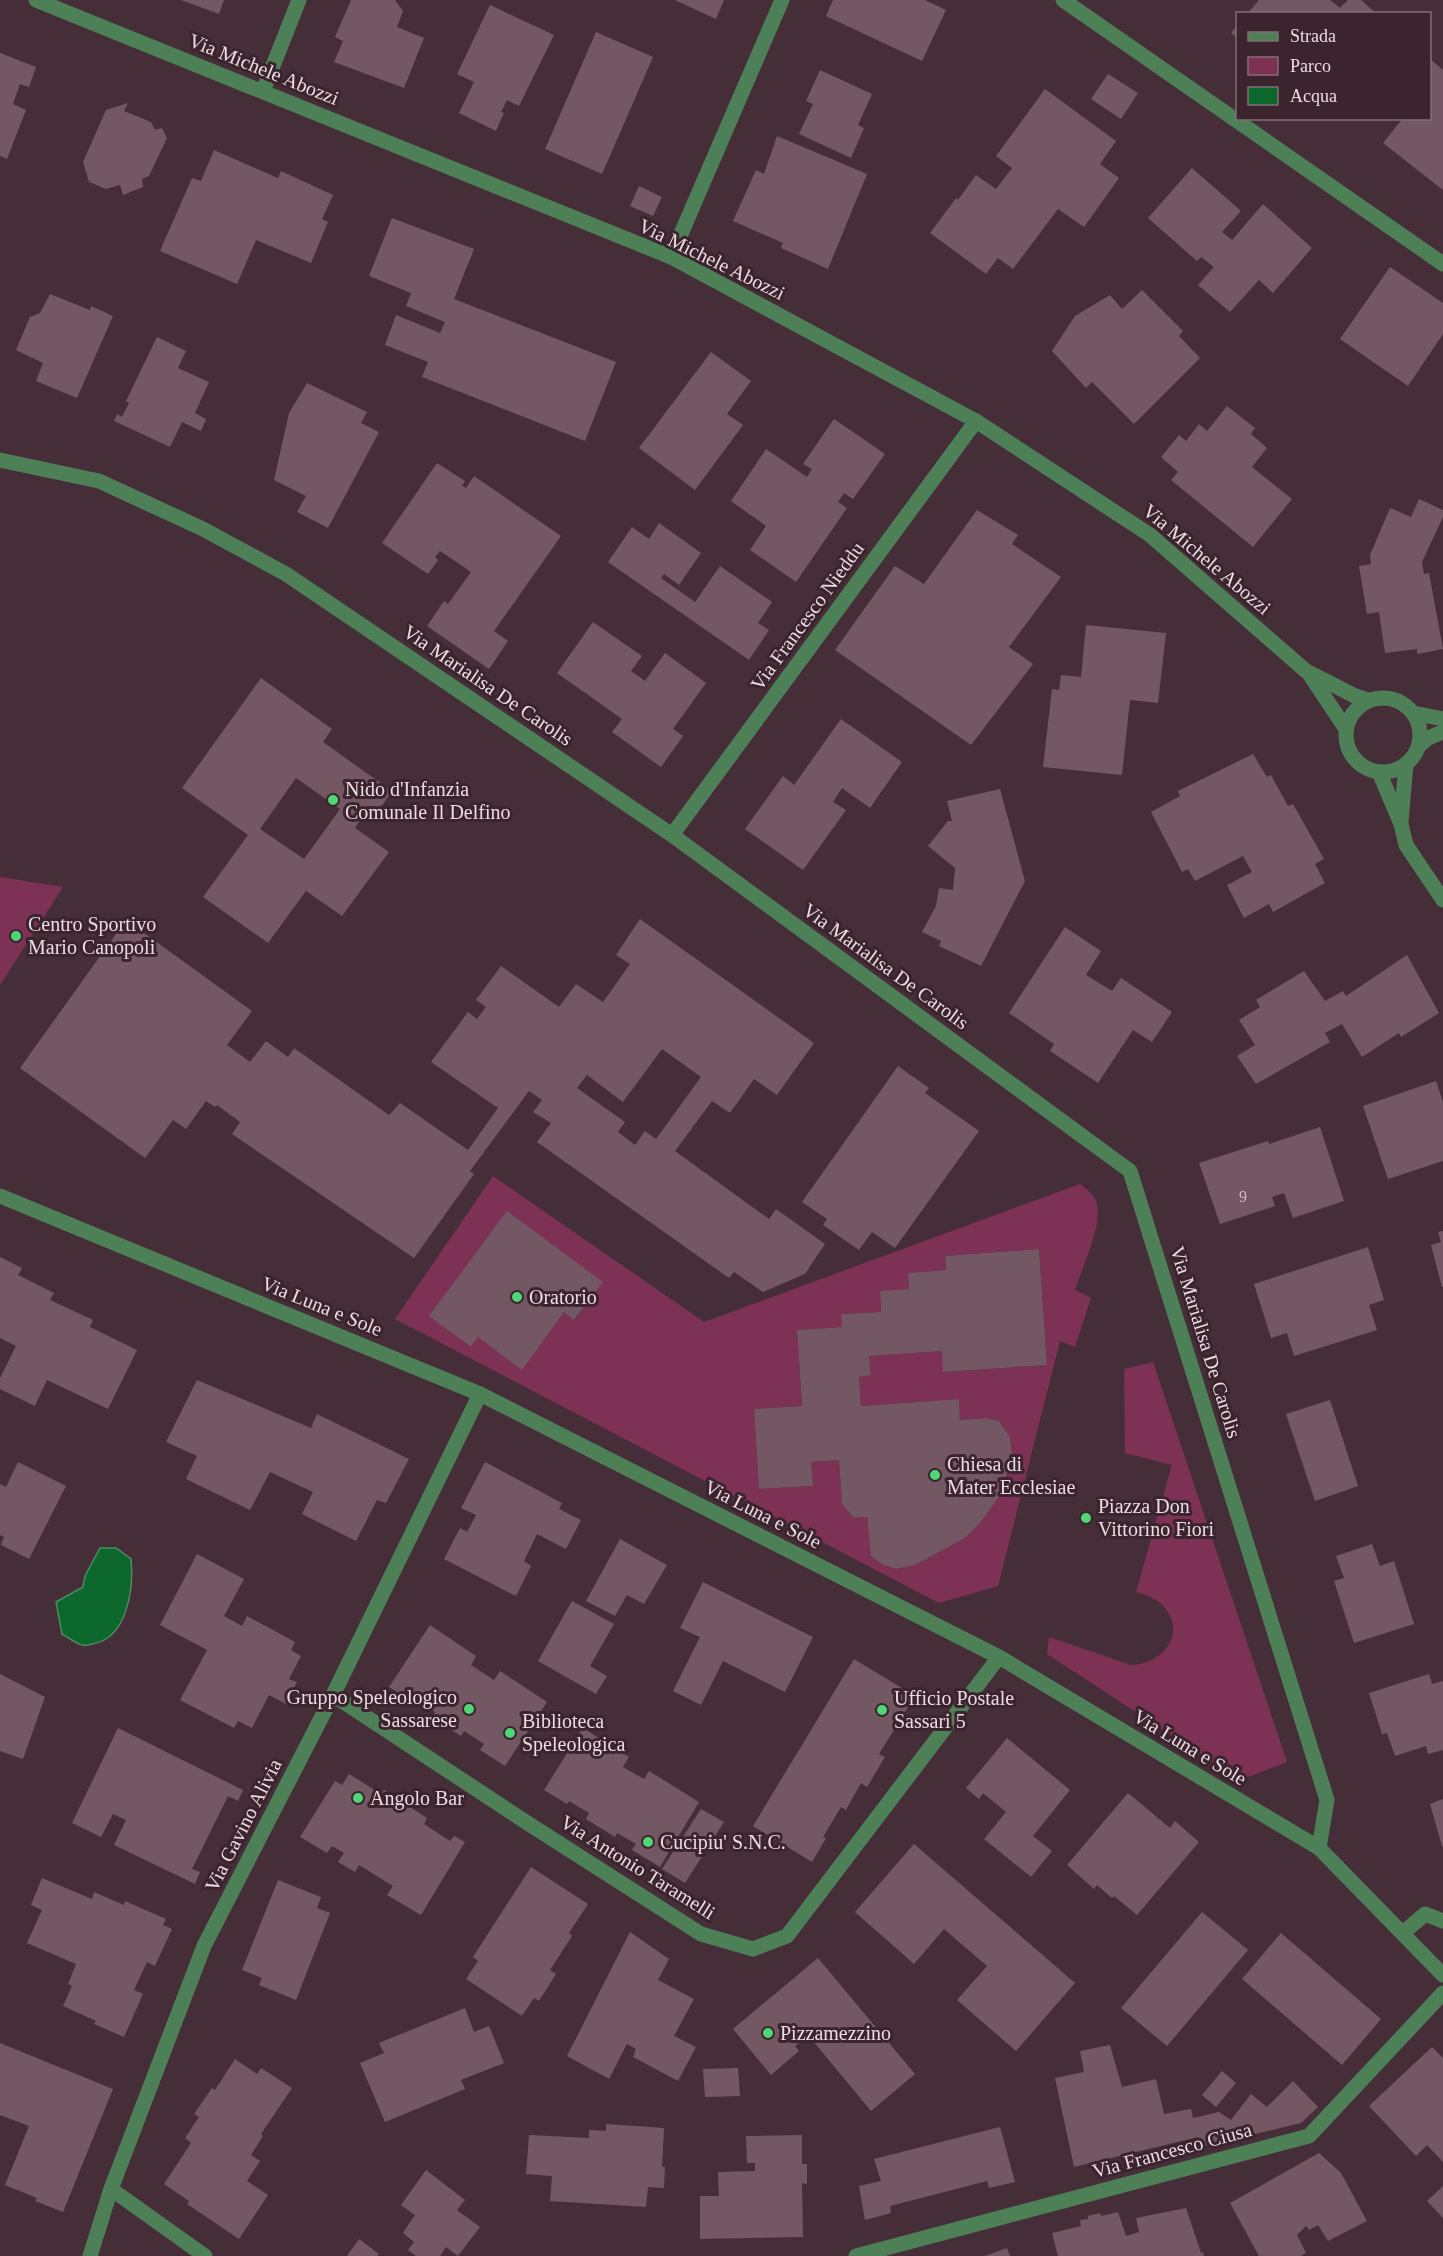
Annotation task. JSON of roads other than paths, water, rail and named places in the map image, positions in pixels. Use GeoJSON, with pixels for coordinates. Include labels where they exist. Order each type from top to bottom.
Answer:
{"type":"FeatureCollection","features":[{"type":"Feature","properties":{"kind":"street","name":"Via Michele Abozzi"},"geometry":{"type":"LineString","coordinates":[[36,0],[671,257],[976,421],[1150,535],[1306,670],[1355,696],[1368,700]]}},
{"type":"Feature","properties":{"kind":"street"},"geometry":{"type":"LineString","coordinates":[[263,91],[299,0]]}},
{"type":"Feature","properties":{"kind":"street"},"geometry":{"type":"LineString","coordinates":[[671,257],[782,0]]}},
{"type":"Feature","properties":{"kind":"street"},"geometry":{"type":"LineString","coordinates":[[1063,0],[1443,264]]}},
{"type":"Feature","properties":{"kind":"street","name":"Via Francesco Nieddu"},"geometry":{"type":"LineString","coordinates":[[672,835],[976,421]]}},
{"type":"Feature","properties":{"kind":"street","name":"Via Marialisa De Carolis"},"geometry":{"type":"LineString","coordinates":[[0,460],[99,481],[203,529],[286,574],[672,835],[1130,1171],[1327,1800],[1319,1848]]}},
{"type":"Feature","properties":{"kind":"street","name":"Via Michele Abozzi"},"geometry":{"type":"LineString","coordinates":[[1306,670],[1346,729]]}},
{"type":"Feature","properties":{"kind":"street"},"geometry":{"type":"LineString","coordinates":[[1380,697],[1393,698],[1413,712],[1419,723],[1421,734],[1414,756],[1406,764],[1397,770],[1379,772],[1367,769],[1357,762],[1346,741],[1346,729],[1353,712],[1368,700],[1380,697]]}},
{"type":"Feature","properties":{"kind":"street"},"geometry":{"type":"LineString","coordinates":[[1413,712],[1443,719]]}},
{"type":"Feature","properties":{"kind":"street"},"geometry":{"type":"LineString","coordinates":[[1419,746],[1428,738],[1443,732]]}},
{"type":"Feature","properties":{"kind":"street"},"geometry":{"type":"LineString","coordinates":[[1401,824],[1406,764]]}},
{"type":"Feature","properties":{"kind":"street"},"geometry":{"type":"LineString","coordinates":[[1379,772],[1401,824],[1406,845],[1443,900]]}},
{"type":"Feature","properties":{"kind":"street","name":"Via Luna e Sole"},"geometry":{"type":"LineString","coordinates":[[0,1196],[480,1394],[999,1658],[1319,1848],[1443,1975]]}},
{"type":"Feature","properties":{"kind":"street","name":"Via Gavino Alivia"},"geometry":{"type":"LineString","coordinates":[[90,2256],[111,2189],[204,1946],[333,1695],[480,1394]]}},
{"type":"Feature","properties":{"kind":"street","name":"Via Antonio Taramelli"},"geometry":{"type":"LineString","coordinates":[[333,1695],[701,1934],[753,1949],[787,1936],[999,1658]]}},
{"type":"Feature","properties":{"kind":"street"},"geometry":{"type":"LineString","coordinates":[[1402,1933],[1425,1914],[1443,1921]]}},
{"type":"Feature","properties":{"kind":"street","name":"Via Francesco Ciusa"},"geometry":{"type":"LineString","coordinates":[[856,2256],[1309,2136],[1443,1993]]}},
{"type":"Feature","properties":{"kind":"street"},"geometry":{"type":"LineString","coordinates":[[111,2189],[205,2256]]}},
{"type":"Feature","properties":{"kind":"water"},"geometry":{"type":"Polygon","coordinates":[[[100,1548],[116,1548],[131,1559],[129,1598],[121,1623],[113,1633],[104,1640],[83,1645],[62,1634],[56,1602],[83,1587],[85,1576],[100,1548]]]}},
{"type":"Feature","properties":{"kind":"place","name":"Nido d'Infanzia Comunale Il Delfino"},"geometry":{"type":"Point","coordinates":[333,800]}},
{"type":"Feature","properties":{"kind":"place","name":"Centro Sportivo Mario Canopoli"},"geometry":{"type":"Point","coordinates":[16,936]}},
{"type":"Feature","properties":{"kind":"place","name":"Oratorio"},"geometry":{"type":"Point","coordinates":[517,1297]}},
{"type":"Feature","properties":{"kind":"place","name":"Chiesa di Mater Ecclesiae"},"geometry":{"type":"Point","coordinates":[935,1475]}},
{"type":"Feature","properties":{"kind":"place","name":"Piazza Don Vittorino Fiori"},"geometry":{"type":"Point","coordinates":[1086,1518]}},
{"type":"Feature","properties":{"kind":"place","name":"Gruppo Speleologico Sassarese"},"geometry":{"type":"Point","coordinates":[469,1709]}},
{"type":"Feature","properties":{"kind":"place","name":"Ufficio Postale Sassari 5"},"geometry":{"type":"Point","coordinates":[882,1710]}},
{"type":"Feature","properties":{"kind":"place","name":"Biblioteca Speleologica"},"geometry":{"type":"Point","coordinates":[510,1733]}},
{"type":"Feature","properties":{"kind":"place","name":"Angolo Bar"},"geometry":{"type":"Point","coordinates":[358,1798]}},
{"type":"Feature","properties":{"kind":"place","name":"Cucipiu' S.N.C."},"geometry":{"type":"Point","coordinates":[648,1842]}},
{"type":"Feature","properties":{"kind":"place","name":"Pizzamezzino"},"geometry":{"type":"Point","coordinates":[768,2033]}}]}
